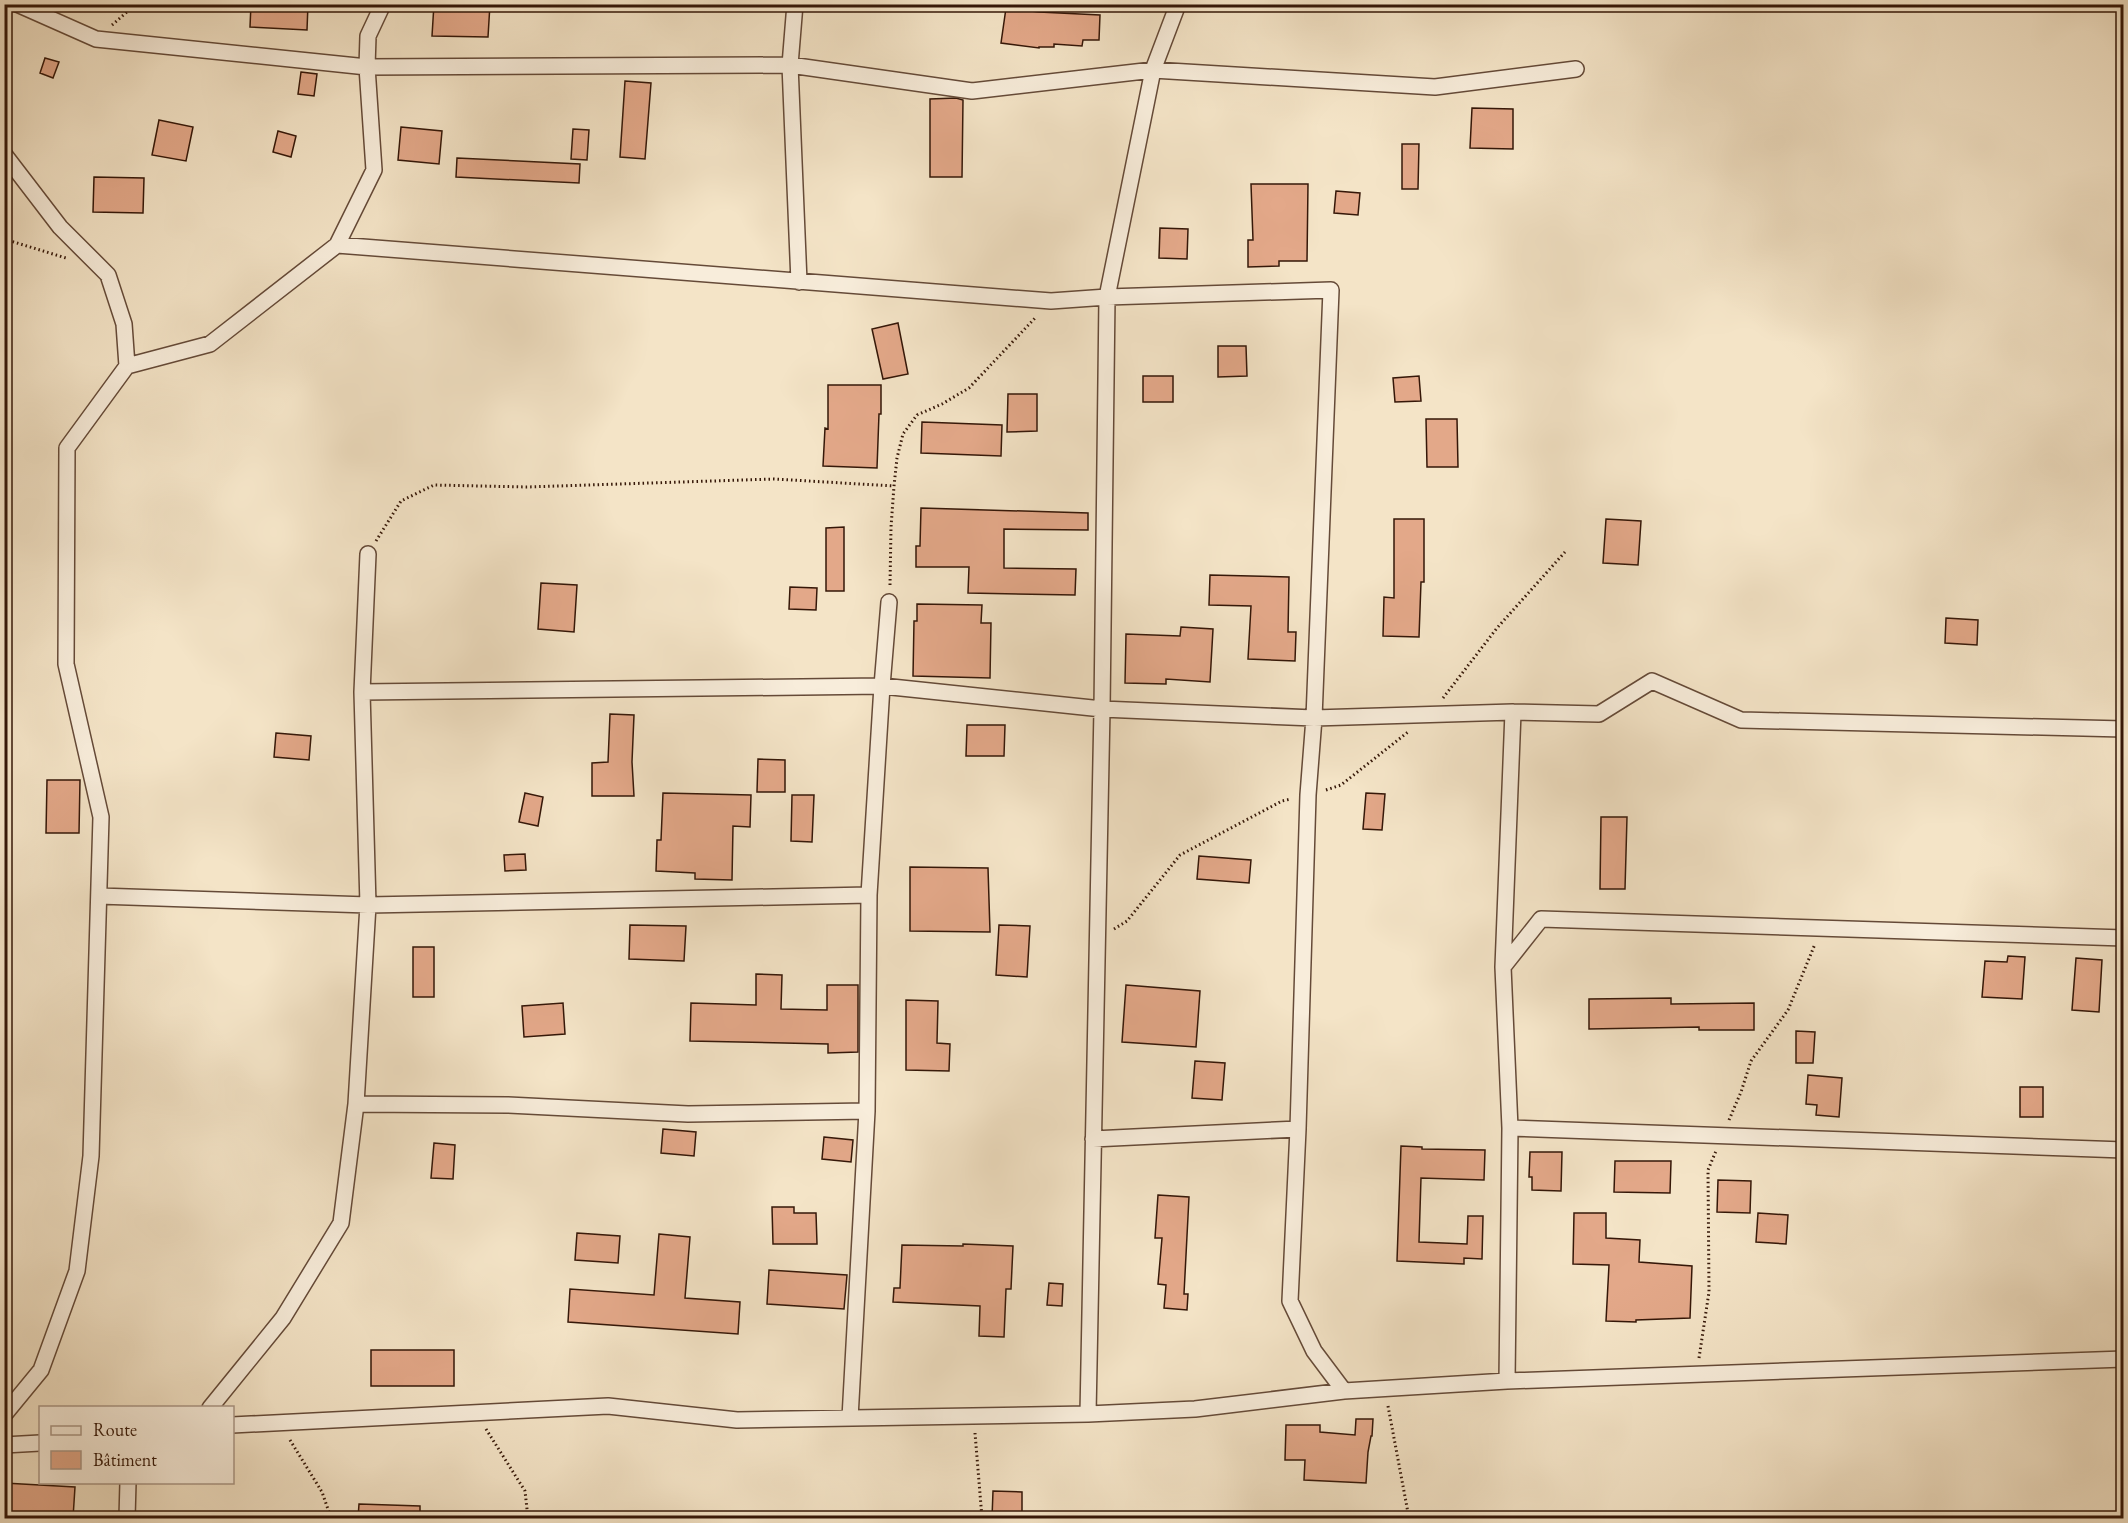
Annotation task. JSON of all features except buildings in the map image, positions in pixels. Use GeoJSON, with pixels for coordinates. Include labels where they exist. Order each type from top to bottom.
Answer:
{"type":"FeatureCollection","features":[{"type":"Feature","properties":{"kind":"street"},"geometry":{"type":"LineString","coordinates":[[17,4],[96,39],[367,67],[790,65],[972,91],[1153,70],[1435,87],[1576,69]]}},
{"type":"Feature","properties":{"kind":"street"},"geometry":{"type":"LineString","coordinates":[[4,1414],[41,1370],[77,1271],[91,1156],[101,817],[66,664],[67,448],[127,366],[210,344],[337,245],[374,170],[367,67],[368,36],[383,4]]}},
{"type":"Feature","properties":{"kind":"street"},"geometry":{"type":"LineString","coordinates":[[795,4],[790,65],[799,282]]}},
{"type":"Feature","properties":{"kind":"street"},"geometry":{"type":"LineString","coordinates":[[1088,1414],[1102,709],[1107,297],[1153,70],[1178,4]]}},
{"type":"Feature","properties":{"kind":"street"},"geometry":{"type":"LineString","coordinates":[[4,154],[60,227],[108,275],[124,324],[127,366]]}},
{"type":"Feature","properties":{"kind":"street"},"geometry":{"type":"LineString","coordinates":[[337,245],[1051,301],[1331,290],[1314,718],[1308,795],[1298,1129],[1290,1301],[1314,1351],[1344,1391]]}},
{"type":"Feature","properties":{"kind":"street"},"geometry":{"type":"LineString","coordinates":[[211,1406],[283,1318],[341,1223],[356,1104],[368,905],[362,692],[368,554]]}},
{"type":"Feature","properties":{"kind":"street"},"geometry":{"type":"LineString","coordinates":[[850,1418],[867,1111],[869,895],[882,686],[890,602]]}},
{"type":"Feature","properties":{"kind":"street"},"geometry":{"type":"LineString","coordinates":[[362,692],[882,686],[1102,709],[1314,718],[1513,712],[1599,714],[1652,681],[1741,720],[2124,729]]}},
{"type":"Feature","properties":{"kind":"street"},"geometry":{"type":"LineString","coordinates":[[1507,1381],[1509,1128],[1503,966],[1513,712]]}},
{"type":"Feature","properties":{"kind":"street"},"geometry":{"type":"LineString","coordinates":[[99,896],[368,905],[869,895]]}},
{"type":"Feature","properties":{"kind":"street"},"geometry":{"type":"LineString","coordinates":[[1503,966],[1541,918],[2124,938]]}},
{"type":"Feature","properties":{"kind":"street"},"geometry":{"type":"LineString","coordinates":[[356,1104],[508,1105],[688,1114],[867,1111]]}},
{"type":"Feature","properties":{"kind":"street"},"geometry":{"type":"LineString","coordinates":[[1509,1128],[2124,1150]]}},
{"type":"Feature","properties":{"kind":"street"},"geometry":{"type":"LineString","coordinates":[[1093,1139],[1298,1129]]}},
{"type":"Feature","properties":{"kind":"street"},"geometry":{"type":"LineString","coordinates":[[234,1425],[608,1406],[737,1420],[1088,1414],[1195,1409],[1344,1391],[1507,1381],[2124,1359]]}},
{"type":"Feature","properties":{"kind":"street"},"geometry":{"type":"LineString","coordinates":[[4,1445],[39,1443]]}},
{"type":"Feature","properties":{"kind":"street"},"geometry":{"type":"LineString","coordinates":[[127,1518],[129,1484]]}},
{"type":"Feature","properties":{"kind":"path"},"geometry":{"type":"LineString","coordinates":[[96,39],[136,4]]}},
{"type":"Feature","properties":{"kind":"path"},"geometry":{"type":"LineString","coordinates":[[4,239],[69,259]]}},
{"type":"Feature","properties":{"kind":"path"},"geometry":{"type":"LineString","coordinates":[[890,602],[894,486],[897,458],[903,434],[917,415],[969,388],[1051,301]]}},
{"type":"Feature","properties":{"kind":"path"},"geometry":{"type":"LineString","coordinates":[[368,554],[401,501],[434,485],[527,487],[774,479],[894,486]]}},
{"type":"Feature","properties":{"kind":"path"},"geometry":{"type":"LineString","coordinates":[[1097,940],[1127,921],[1180,855],[1282,801],[1341,784],[1430,714],[1497,628],[1565,552]]}},
{"type":"Feature","properties":{"kind":"path"},"geometry":{"type":"LineString","coordinates":[[1385,1389],[1409,1518]]}},
{"type":"Feature","properties":{"kind":"path"},"geometry":{"type":"LineString","coordinates":[[475,1413],[525,1491],[528,1518]]}},
{"type":"Feature","properties":{"kind":"path"},"geometry":{"type":"LineString","coordinates":[[974,1416],[982,1518]]}},
{"type":"Feature","properties":{"kind":"path"},"geometry":{"type":"LineString","coordinates":[[280,1423],[322,1492],[332,1518]]}}]}
